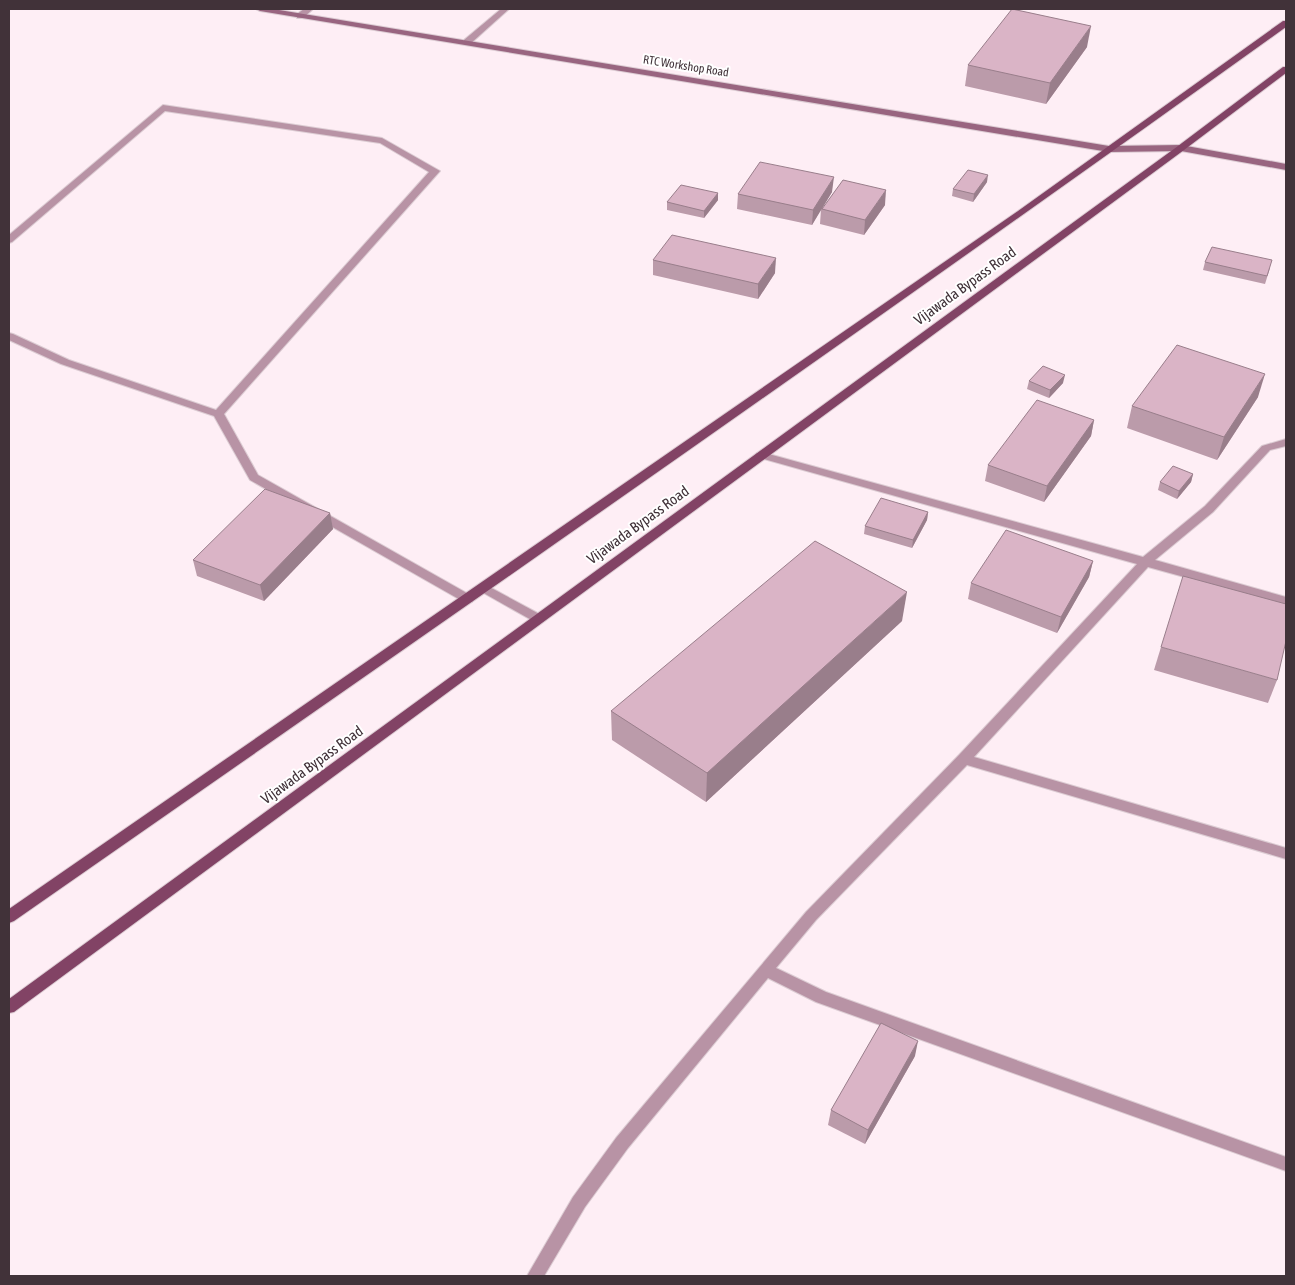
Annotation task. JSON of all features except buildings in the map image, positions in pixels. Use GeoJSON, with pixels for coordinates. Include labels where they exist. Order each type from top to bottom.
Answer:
{"type":"FeatureCollection","features":[{"type":"Feature","properties":{"kind":"main road","name":"Vijawada Bypass Road"},"geometry":{"type":"LineString","coordinates":[[9,917],[1013,218],[1286,23]]}},
{"type":"Feature","properties":{"kind":"main road","name":"Vijawada Bypass Road"},"geometry":{"type":"LineString","coordinates":[[9,1007],[1182,148],[1286,69]]}},
{"type":"Feature","properties":{"kind":"street","name":"RTC Workshop Road"},"geometry":{"type":"LineString","coordinates":[[260,9],[1109,148],[1182,148]]}},
{"type":"Feature","properties":{"kind":"street"},"geometry":{"type":"LineString","coordinates":[[300,16],[309,9]]}},
{"type":"Feature","properties":{"kind":"street"},"geometry":{"type":"LineString","coordinates":[[467,42],[505,9]]}},
{"type":"Feature","properties":{"kind":"street"},"geometry":{"type":"LineString","coordinates":[[9,240],[163,108],[382,141],[435,171],[218,414]]}},
{"type":"Feature","properties":{"kind":"street"},"geometry":{"type":"LineString","coordinates":[[1182,148],[1286,167]]}},
{"type":"Feature","properties":{"kind":"street"},"geometry":{"type":"LineString","coordinates":[[9,336],[65,362],[218,414],[254,477],[468,599]]}},
{"type":"Feature","properties":{"kind":"street"},"geometry":{"type":"LineString","coordinates":[[535,1276],[579,1202],[622,1143],[811,916],[964,759],[1145,562],[1210,509],[1266,448],[1286,442]]}},
{"type":"Feature","properties":{"kind":"street"},"geometry":{"type":"LineString","coordinates":[[761,455],[1286,601]]}},
{"type":"Feature","properties":{"kind":"street"},"geometry":{"type":"LineString","coordinates":[[484,588],[539,619]]}},
{"type":"Feature","properties":{"kind":"street"},"geometry":{"type":"LineString","coordinates":[[964,759],[1286,854]]}},
{"type":"Feature","properties":{"kind":"street"},"geometry":{"type":"LineString","coordinates":[[766,970],[821,997],[1286,1164]]}}]}
